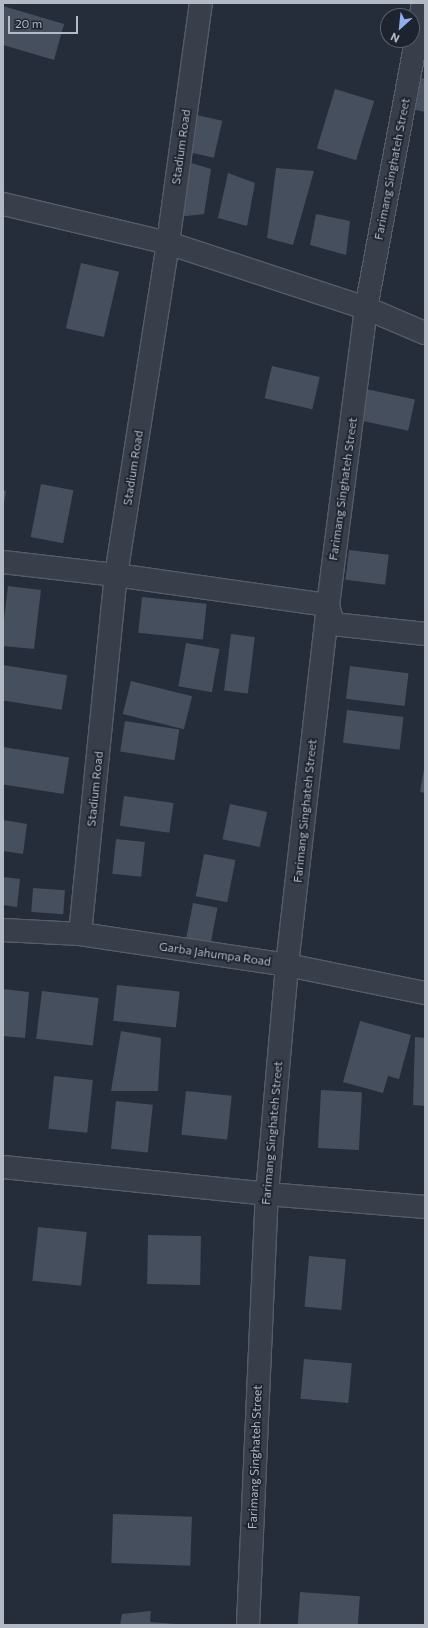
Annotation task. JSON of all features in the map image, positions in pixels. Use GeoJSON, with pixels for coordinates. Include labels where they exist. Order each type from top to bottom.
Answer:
{"type":"FeatureCollection","features":[{"type":"Feature","properties":{"kind":"street","name":"Stadium Road"},"geometry":{"type":"LineString","coordinates":[[80,934],[116,575],[168,243],[201,3]]}},
{"type":"Feature","properties":{"kind":"street","name":"Farimang Singhateh Street"},"geometry":{"type":"LineString","coordinates":[[248,1625],[267,1194],[287,965],[328,605],[366,308],[423,3]]}},
{"type":"Feature","properties":{"kind":"street"},"geometry":{"type":"LineString","coordinates":[[3,204],[168,243],[366,308],[425,333]]}},
{"type":"Feature","properties":{"kind":"street"},"geometry":{"type":"LineString","coordinates":[[3,562],[116,575],[328,605],[333,624],[425,634]]}},
{"type":"Feature","properties":{"kind":"street","name":"Garba Jahumpa Road"},"geometry":{"type":"LineString","coordinates":[[3,930],[80,934],[287,965],[425,993]]}},
{"type":"Feature","properties":{"kind":"street"},"geometry":{"type":"LineString","coordinates":[[3,1168],[267,1194],[425,1207]]}},
{"type":"Feature","properties":{"kind":"building"},"geometry":{"type":"Polygon","coordinates":[[[3,6],[64,24],[54,60],[3,45],[3,6]]]}},
{"type":"Feature","properties":{"kind":"building"},"geometry":{"type":"Polygon","coordinates":[[[415,76],[425,79],[425,112],[407,108],[415,76]]]}},
{"type":"Feature","properties":{"kind":"building"},"geometry":{"type":"Polygon","coordinates":[[[335,89],[374,101],[356,160],[317,148],[335,89]]]}},
{"type":"Feature","properties":{"kind":"building"},"geometry":{"type":"Polygon","coordinates":[[[197,115],[222,121],[214,158],[188,152],[197,115]]]}},
{"type":"Feature","properties":{"kind":"building"},"geometry":{"type":"Polygon","coordinates":[[[188,162],[211,169],[204,214],[178,217],[188,162]]]}},
{"type":"Feature","properties":{"kind":"building"},"geometry":{"type":"Polygon","coordinates":[[[276,168],[314,171],[293,245],[267,238],[276,168]]]}},
{"type":"Feature","properties":{"kind":"building"},"geometry":{"type":"Polygon","coordinates":[[[228,173],[255,183],[247,226],[218,218],[228,173]]]}},
{"type":"Feature","properties":{"kind":"building"},"geometry":{"type":"Polygon","coordinates":[[[316,214],[350,221],[346,255],[310,245],[316,214]]]}},
{"type":"Feature","properties":{"kind":"building"},"geometry":{"type":"Polygon","coordinates":[[[81,263],[119,272],[104,337],[66,328],[81,263]]]}},
{"type":"Feature","properties":{"kind":"building"},"geometry":{"type":"Polygon","coordinates":[[[272,366],[320,377],[312,409],[265,398],[272,366]]]}},
{"type":"Feature","properties":{"kind":"building"},"geometry":{"type":"Polygon","coordinates":[[[366,389],[415,399],[408,431],[359,420],[366,389]]]}},
{"type":"Feature","properties":{"kind":"building"},"geometry":{"type":"Polygon","coordinates":[[[41,484],[73,490],[63,543],[31,537],[41,484]]]}},
{"type":"Feature","properties":{"kind":"building"},"geometry":{"type":"Polygon","coordinates":[[[3,490],[6,491],[4,503],[3,503],[3,490]]]}},
{"type":"Feature","properties":{"kind":"building"},"geometry":{"type":"Polygon","coordinates":[[[349,550],[389,555],[385,585],[345,580],[349,550]]]}},
{"type":"Feature","properties":{"kind":"building"},"geometry":{"type":"Polygon","coordinates":[[[8,586],[41,590],[34,649],[3,646],[3,627],[8,586]]]}},
{"type":"Feature","properties":{"kind":"building"},"geometry":{"type":"Polygon","coordinates":[[[142,597],[207,604],[203,640],[138,633],[142,597]]]}},
{"type":"Feature","properties":{"kind":"building"},"geometry":{"type":"Polygon","coordinates":[[[231,634],[255,637],[248,693],[224,691],[231,634]]]}},
{"type":"Feature","properties":{"kind":"building"},"geometry":{"type":"Polygon","coordinates":[[[186,643],[219,649],[212,692],[178,686],[186,643]]]}},
{"type":"Feature","properties":{"kind":"building"},"geometry":{"type":"Polygon","coordinates":[[[3,665],[67,675],[62,710],[3,700],[3,665]]]}},
{"type":"Feature","properties":{"kind":"building"},"geometry":{"type":"Polygon","coordinates":[[[350,666],[409,673],[405,706],[346,699],[350,666]]]}},
{"type":"Feature","properties":{"kind":"building"},"geometry":{"type":"Polygon","coordinates":[[[131,681],[192,696],[184,729],[123,714],[131,681]]]}},
{"type":"Feature","properties":{"kind":"building"},"geometry":{"type":"Polygon","coordinates":[[[347,710],[404,717],[400,750],[343,743],[347,710]]]}},
{"type":"Feature","properties":{"kind":"building"},"geometry":{"type":"Polygon","coordinates":[[[125,721],[179,730],[174,760],[120,752],[125,721]]]}},
{"type":"Feature","properties":{"kind":"building"},"geometry":{"type":"Polygon","coordinates":[[[3,747],[69,757],[63,794],[3,784],[3,747]]]}},
{"type":"Feature","properties":{"kind":"building"},"geometry":{"type":"Polygon","coordinates":[[[425,769],[425,793],[420,792],[425,769]]]}},
{"type":"Feature","properties":{"kind":"building"},"geometry":{"type":"Polygon","coordinates":[[[124,796],[174,803],[169,833],[120,826],[124,796]]]}},
{"type":"Feature","properties":{"kind":"building"},"geometry":{"type":"Polygon","coordinates":[[[230,804],[267,812],[260,847],[223,839],[230,804]]]}},
{"type":"Feature","properties":{"kind":"building"},"geometry":{"type":"Polygon","coordinates":[[[3,820],[27,824],[23,854],[3,851],[3,820]]]}},
{"type":"Feature","properties":{"kind":"building"},"geometry":{"type":"Polygon","coordinates":[[[116,839],[145,842],[141,877],[112,874],[116,839]]]}},
{"type":"Feature","properties":{"kind":"building"},"geometry":{"type":"Polygon","coordinates":[[[204,854],[235,860],[227,902],[196,896],[204,854]]]}},
{"type":"Feature","properties":{"kind":"building"},"geometry":{"type":"Polygon","coordinates":[[[3,877],[20,879],[17,907],[3,905],[3,877]]]}},
{"type":"Feature","properties":{"kind":"building"},"geometry":{"type":"Polygon","coordinates":[[[33,888],[65,890],[63,914],[31,912],[33,888]]]}},
{"type":"Feature","properties":{"kind":"building"},"geometry":{"type":"Polygon","coordinates":[[[193,903],[218,908],[209,950],[185,945],[193,903]]]}},
{"type":"Feature","properties":{"kind":"building"},"geometry":{"type":"Polygon","coordinates":[[[117,985],[180,992],[176,1027],[113,1021],[117,985]]]}},
{"type":"Feature","properties":{"kind":"building"},"geometry":{"type":"Polygon","coordinates":[[[3,989],[29,992],[25,1038],[3,1036],[3,989]]]}},
{"type":"Feature","properties":{"kind":"building"},"geometry":{"type":"Polygon","coordinates":[[[42,991],[99,998],[93,1046],[36,1039],[42,991]]]}},
{"type":"Feature","properties":{"kind":"building"},"geometry":{"type":"Polygon","coordinates":[[[360,1021],[411,1035],[399,1079],[388,1076],[383,1093],[343,1082],[360,1021]]]}},
{"type":"Feature","properties":{"kind":"building"},"geometry":{"type":"Polygon","coordinates":[[[121,1031],[161,1038],[158,1091],[111,1091],[121,1031]]]}},
{"type":"Feature","properties":{"kind":"building"},"geometry":{"type":"Polygon","coordinates":[[[415,1037],[425,1038],[425,1106],[413,1105],[415,1037]]]}},
{"type":"Feature","properties":{"kind":"building"},"geometry":{"type":"Polygon","coordinates":[[[54,1076],[93,1080],[87,1133],[48,1129],[54,1076]]]}},
{"type":"Feature","properties":{"kind":"building"},"geometry":{"type":"Polygon","coordinates":[[[321,1090],[362,1092],[359,1150],[318,1148],[321,1090]]]}},
{"type":"Feature","properties":{"kind":"building"},"geometry":{"type":"Polygon","coordinates":[[[186,1091],[232,1096],[227,1140],[181,1135],[186,1091]]]}},
{"type":"Feature","properties":{"kind":"building"},"geometry":{"type":"Polygon","coordinates":[[[116,1101],[153,1105],[148,1153],[111,1149],[116,1101]]]}},
{"type":"Feature","properties":{"kind":"building"},"geometry":{"type":"Polygon","coordinates":[[[38,1227],[87,1232],[81,1286],[32,1281],[38,1227]]]}},
{"type":"Feature","properties":{"kind":"building"},"geometry":{"type":"Polygon","coordinates":[[[148,1235],[201,1236],[200,1285],[147,1284],[148,1235]]]}},
{"type":"Feature","properties":{"kind":"building"},"geometry":{"type":"Polygon","coordinates":[[[309,1256],[346,1259],[341,1310],[305,1307],[309,1256]]]}},
{"type":"Feature","properties":{"kind":"building"},"geometry":{"type":"Polygon","coordinates":[[[304,1359],[352,1363],[348,1403],[301,1399],[304,1359]]]}},
{"type":"Feature","properties":{"kind":"building"},"geometry":{"type":"Polygon","coordinates":[[[113,1514],[192,1517],[190,1566],[111,1563],[113,1514]]]}},
{"type":"Feature","properties":{"kind":"building"},"geometry":{"type":"Polygon","coordinates":[[[300,1592],[360,1596],[358,1625],[298,1625],[300,1592]]]}},
{"type":"Feature","properties":{"kind":"building"},"geometry":{"type":"Polygon","coordinates":[[[151,1611],[150,1622],[189,1625],[120,1625],[122,1614],[151,1611]]]}}]}
